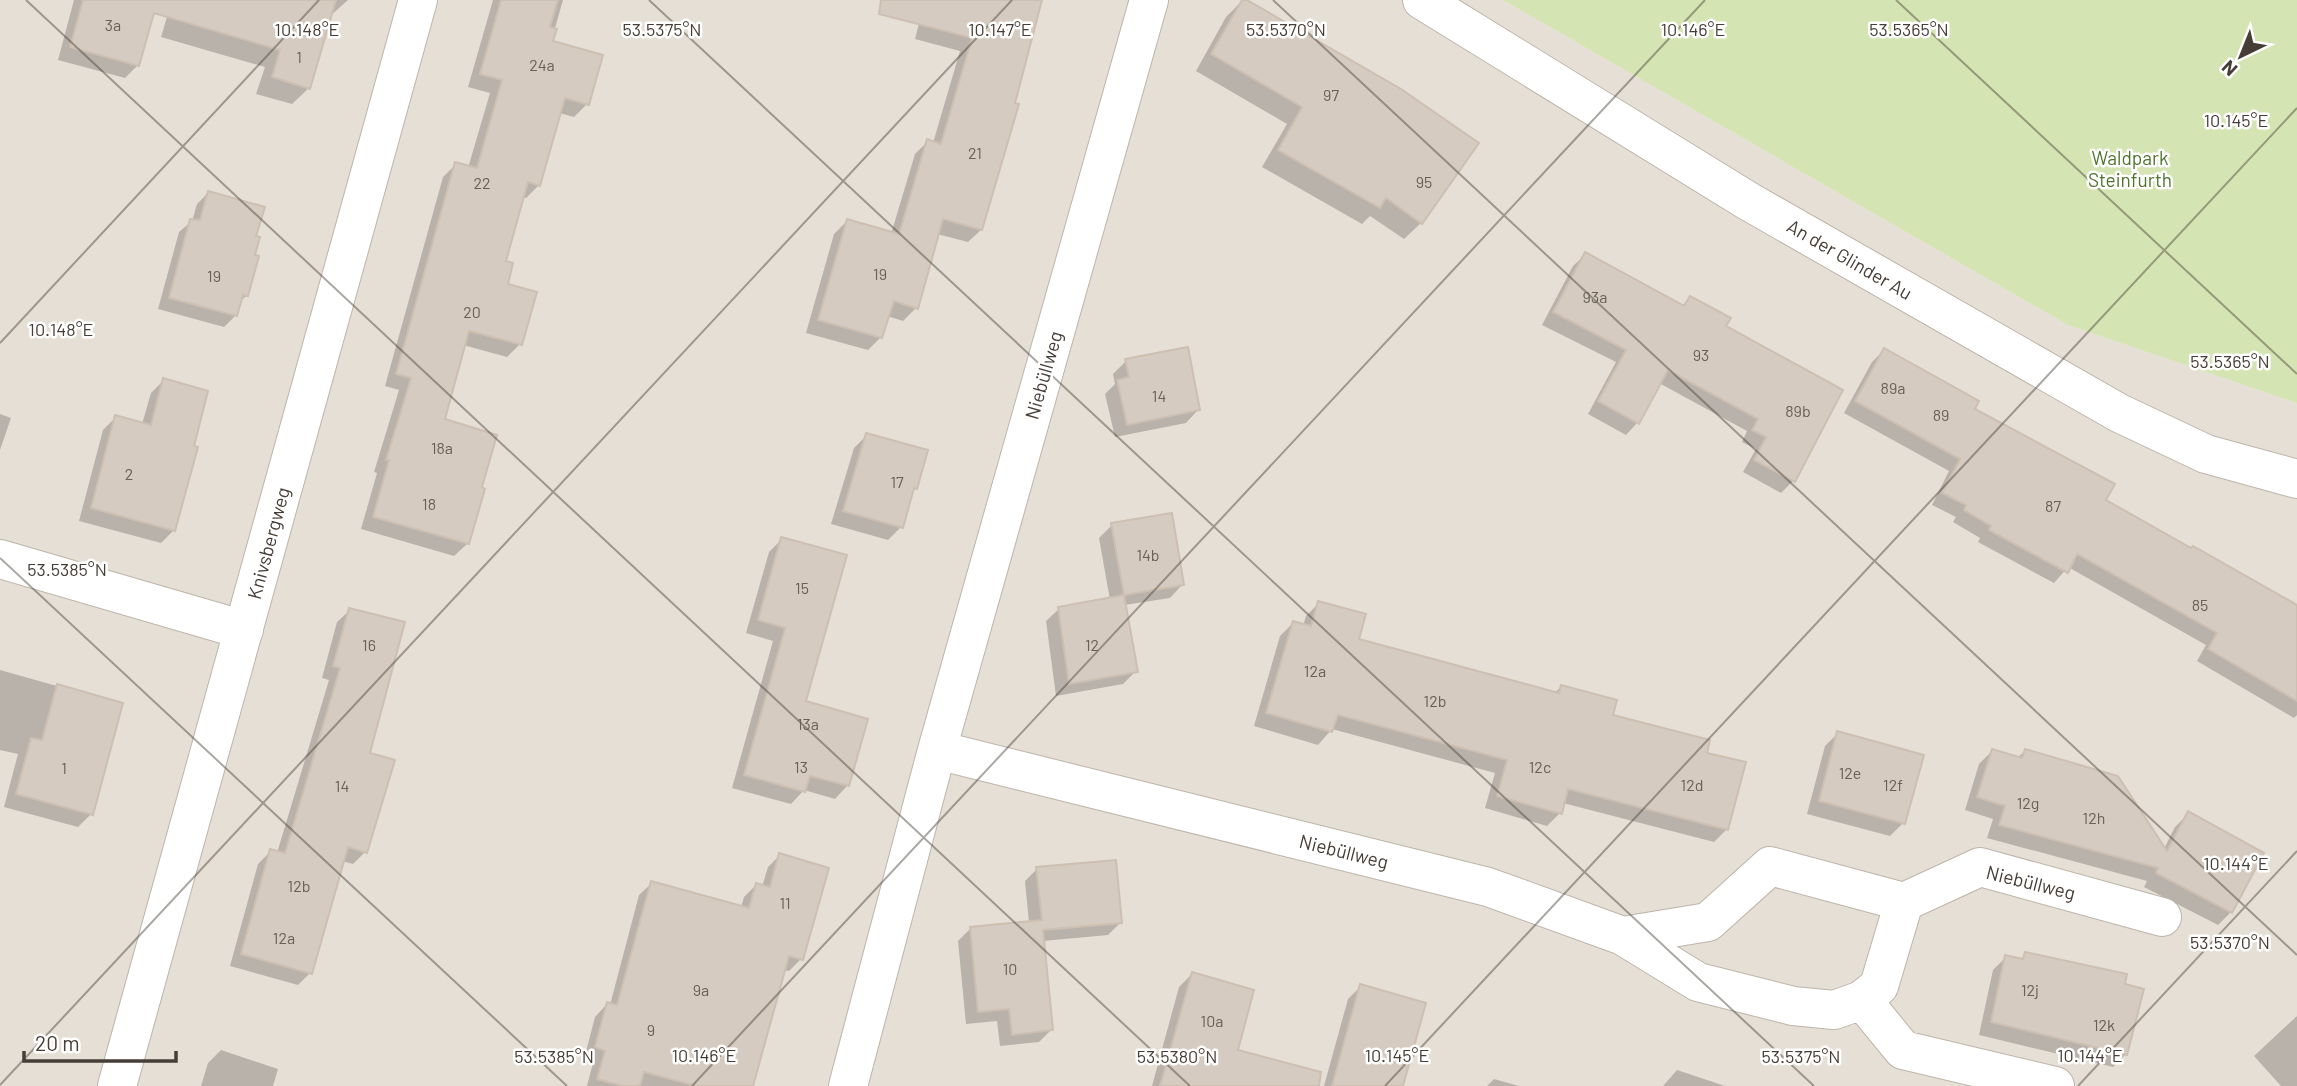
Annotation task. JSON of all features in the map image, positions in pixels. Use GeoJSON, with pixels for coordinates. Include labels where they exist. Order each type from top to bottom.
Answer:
{"type":"FeatureCollection","features":[{"type":"Feature","properties":{"kind":"street","name":"Knivsbergweg"},"geometry":{"type":"LineString","coordinates":[[117,1086],[418,0]]}},
{"type":"Feature","properties":{"kind":"street","name":"Niebüllweg"},"geometry":{"type":"LineString","coordinates":[[848,1086],[937,750],[1149,0]]}},
{"type":"Feature","properties":{"kind":"street","name":"An der Glinder Au"},"geometry":{"type":"LineString","coordinates":[[1422,0],[1748,201],[2119,413],[2206,454],[2297,479]]}},
{"type":"Feature","properties":{"kind":"street"},"geometry":{"type":"LineString","coordinates":[[0,559],[244,630]]}},
{"type":"Feature","properties":{"kind":"street","name":"Niebüllweg"},"geometry":{"type":"LineString","coordinates":[[937,750],[1488,887],[1623,936],[1698,982],[1793,1006],[1834,1010],[1862,1000]]}},
{"type":"Feature","properties":{"kind":"street","name":"Niebüllweg"},"geometry":{"type":"LineString","coordinates":[[1623,936],[1708,922],[1770,866],[1904,902],[1980,867],[2162,917]]}},
{"type":"Feature","properties":{"kind":"street"},"geometry":{"type":"LineString","coordinates":[[1904,902],[1879,986],[1862,1000],[1903,1050],[2055,1086]]}},
{"type":"Feature","properties":{"kind":"shaded area"},"geometry":{"type":"Polygon","coordinates":[[[0,0],[1503,0],[2068,325],[2297,403],[2297,1086],[0,1086],[0,0]]]}},
{"type":"Feature","properties":{"kind":"green space","name":"Waldpark Steinfurth"},"geometry":{"type":"Polygon","coordinates":[[[1503,0],[2297,0],[2297,403],[2068,325],[1503,0]]]}},
{"type":"Feature","properties":{"kind":"building"},"geometry":{"type":"Polygon","coordinates":[[[83,0],[336,0],[310,89],[272,77],[280,50],[154,13],[139,66],[70,47],[83,0]]]}},
{"type":"Feature","properties":{"kind":"building"},"geometry":{"type":"Polygon","coordinates":[[[501,0],[558,0],[550,27],[557,29],[553,41],[603,55],[589,105],[565,98],[540,186],[528,182],[506,261],[513,263],[508,284],[537,292],[522,345],[469,331],[445,419],[497,435],[469,544],[373,517],[389,460],[386,460],[411,378],[396,374],[455,162],[477,168],[502,80],[480,74],[501,0]]]}},
{"type":"Feature","properties":{"kind":"building"},"geometry":{"type":"Polygon","coordinates":[[[881,0],[1042,0],[1015,103],[1019,104],[982,230],[943,219],[918,309],[894,301],[882,338],[818,320],[847,219],[899,234],[927,139],[941,144],[972,38],[879,14],[881,0]]]}},
{"type":"Feature","properties":{"kind":"building"},"geometry":{"type":"Polygon","coordinates":[[[1242,0],[1247,0],[1401,89],[1479,143],[1422,224],[1386,198],[1380,208],[1278,150],[1302,107],[1211,54],[1242,0]]]}},
{"type":"Feature","properties":{"kind":"building"},"geometry":{"type":"Polygon","coordinates":[[[208,191],[265,207],[256,236],[260,237],[255,255],[259,256],[248,296],[243,295],[237,316],[169,298],[190,219],[200,220],[208,191]]]}},
{"type":"Feature","properties":{"kind":"building"},"geometry":{"type":"Polygon","coordinates":[[[1585,252],[1684,306],[1690,296],[1731,318],[1726,326],[1843,390],[1795,482],[1754,460],[1766,437],[1752,430],[1758,419],[1668,370],[1639,424],[1598,401],[1626,350],[1553,312],[1585,252]]]}},
{"type":"Feature","properties":{"kind":"building"},"geometry":{"type":"Polygon","coordinates":[[[1188,347],[1200,410],[1127,425],[1117,380],[1129,377],[1125,359],[1188,347]]]}},
{"type":"Feature","properties":{"kind":"building"},"geometry":{"type":"Polygon","coordinates":[[[1884,348],[1979,401],[1975,409],[2115,484],[2106,500],[2297,605],[2297,701],[2208,649],[2217,633],[2077,554],[2068,573],[1989,530],[1991,526],[1964,510],[1966,505],[1942,493],[1960,459],[1855,401],[1884,348]]]}},
{"type":"Feature","properties":{"kind":"building"},"geometry":{"type":"Polygon","coordinates":[[[163,378],[208,391],[194,446],[198,447],[175,531],[91,508],[115,415],[151,425],[163,378]]]}},
{"type":"Feature","properties":{"kind":"building"},"geometry":{"type":"Polygon","coordinates":[[[866,433],[928,450],[903,528],[843,511],[866,433]]]}},
{"type":"Feature","properties":{"kind":"building"},"geometry":{"type":"Polygon","coordinates":[[[1172,513],[1184,585],[1124,595],[1111,523],[1172,513]]]}},
{"type":"Feature","properties":{"kind":"building"},"geometry":{"type":"Polygon","coordinates":[[[781,537],[847,555],[806,701],[868,719],[849,786],[810,776],[805,792],[744,775],[785,628],[758,620],[781,537]]]}},
{"type":"Feature","properties":{"kind":"building"},"geometry":{"type":"Polygon","coordinates":[[[1124,595],[1138,672],[1069,684],[1058,607],[1124,595]]]}},
{"type":"Feature","properties":{"kind":"building"},"geometry":{"type":"Polygon","coordinates":[[[1318,601],[1366,614],[1359,639],[1559,693],[1561,685],[1617,700],[1613,715],[1710,740],[1707,753],[1746,762],[1728,830],[1568,789],[1562,814],[1497,796],[1507,760],[1338,715],[1332,732],[1266,713],[1293,621],[1311,626],[1318,601]]]}},
{"type":"Feature","properties":{"kind":"building"},"geometry":{"type":"Polygon","coordinates":[[[349,608],[405,622],[370,753],[395,760],[367,853],[348,847],[312,974],[241,954],[270,849],[285,853],[340,668],[333,666],[349,608]]]}},
{"type":"Feature","properties":{"kind":"building"},"geometry":{"type":"Polygon","coordinates":[[[57,684],[123,703],[93,815],[16,794],[31,738],[42,740],[57,684]]]}},
{"type":"Feature","properties":{"kind":"building"},"geometry":{"type":"Polygon","coordinates":[[[1837,731],[1924,755],[1905,824],[1819,801],[1837,731]]]}},
{"type":"Feature","properties":{"kind":"building"},"geometry":{"type":"Polygon","coordinates":[[[1992,749],[2022,758],[2025,749],[2118,776],[2167,851],[2188,811],[2264,853],[2232,913],[2156,873],[2158,868],[1999,825],[2005,806],[1977,797],[1992,749]]]}},
{"type":"Feature","properties":{"kind":"building"},"geometry":{"type":"Polygon","coordinates":[[[779,853],[829,868],[803,960],[789,956],[753,1086],[696,1086],[644,1072],[640,1086],[623,1086],[597,1079],[605,1051],[595,1047],[607,1002],[617,1005],[651,881],[749,908],[756,883],[770,887],[779,853]]]}},
{"type":"Feature","properties":{"kind":"building"},"geometry":{"type":"Polygon","coordinates":[[[1116,860],[1122,923],[1043,930],[1053,1030],[1012,1035],[1009,1009],[978,1012],[970,927],[1042,920],[1036,867],[1116,860]]]}},
{"type":"Feature","properties":{"kind":"building"},"geometry":{"type":"Polygon","coordinates":[[[2025,952],[2127,974],[2125,984],[2144,989],[2127,1055],[1991,1022],[2005,955],[2023,959],[2025,952]]]}},
{"type":"Feature","properties":{"kind":"building"},"geometry":{"type":"Polygon","coordinates":[[[1192,972],[1254,990],[1238,1050],[1321,1072],[1319,1086],[1160,1086],[1192,972]]]}},
{"type":"Feature","properties":{"kind":"building"},"geometry":{"type":"Polygon","coordinates":[[[1360,984],[1426,1003],[1403,1086],[1332,1086],[1360,984]]]}}]}
